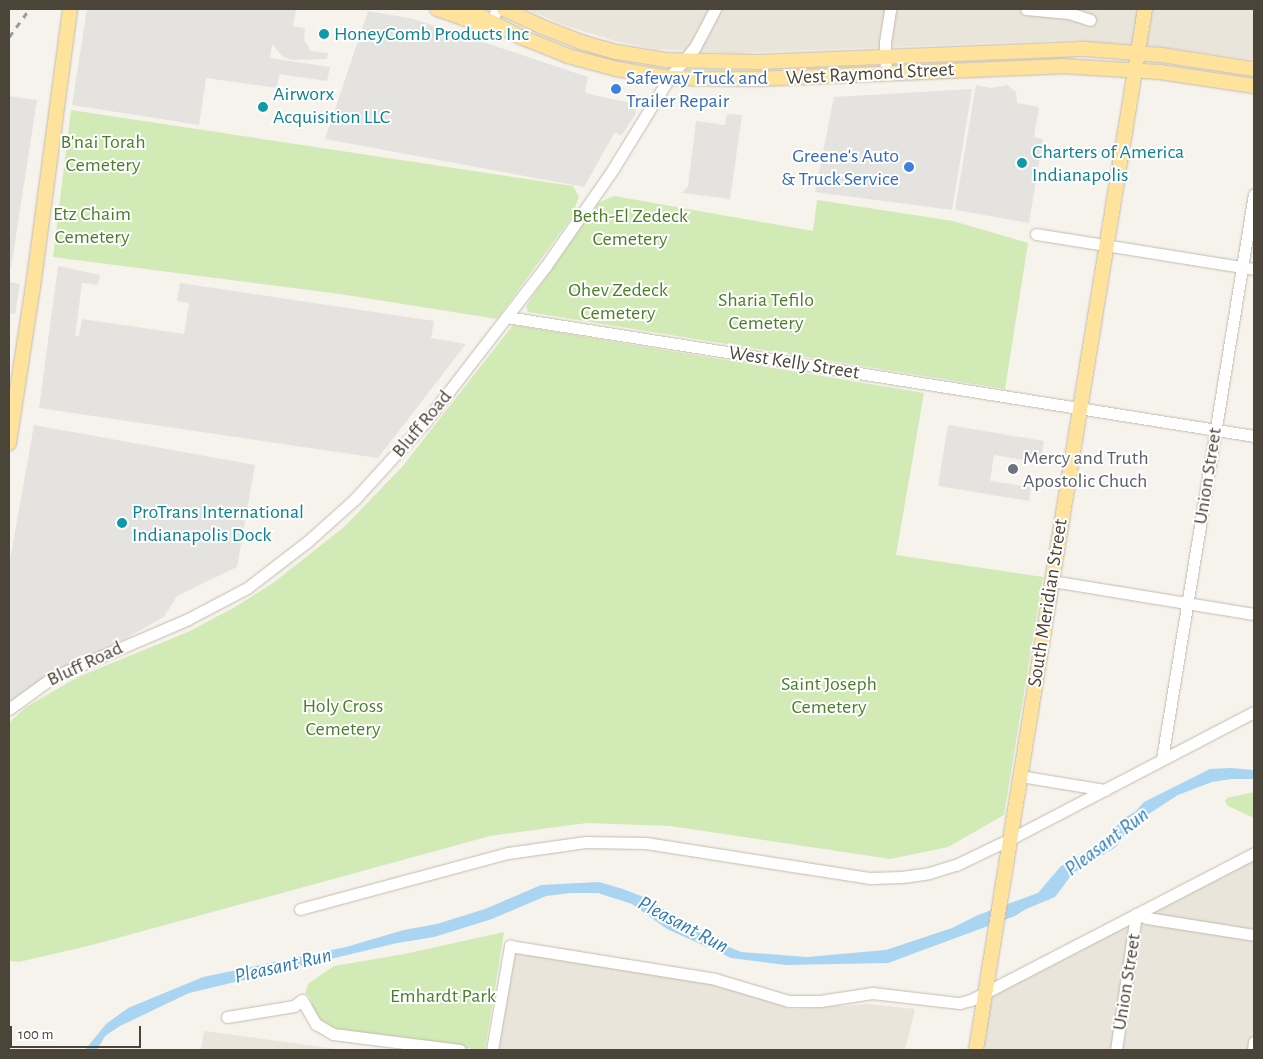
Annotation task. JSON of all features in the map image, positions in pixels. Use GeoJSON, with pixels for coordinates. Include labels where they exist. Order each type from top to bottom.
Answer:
{"type":"FeatureCollection","features":[{"type":"Feature","properties":{"kind":"main road"},"geometry":{"type":"LineString","coordinates":[[9,443],[33,287],[70,9]]}},
{"type":"Feature","properties":{"kind":"main road"},"geometry":{"type":"LineString","coordinates":[[437,9],[521,37]]}},
{"type":"Feature","properties":{"kind":"main road","name":"West Raymond Street"},"geometry":{"type":"LineString","coordinates":[[466,9],[521,37],[595,64],[669,78],[755,79],[1056,66],[1136,70],[1254,86]]}},
{"type":"Feature","properties":{"kind":"main road","name":"West Raymond Street"},"geometry":{"type":"LineString","coordinates":[[504,9],[581,42],[632,55],[682,61],[757,62],[1052,49],[1138,53],[1254,69]]}},
{"type":"Feature","properties":{"kind":"main road","name":"South Meridian Street"},"geometry":{"type":"LineString","coordinates":[[976,1050],[1145,9]]}},
{"type":"Feature","properties":{"kind":"street"},"geometry":{"type":"LineString","coordinates":[[491,22],[497,9]]}},
{"type":"Feature","properties":{"kind":"street","name":"Bluff Road"},"geometry":{"type":"LineString","coordinates":[[9,709],[53,677],[206,610],[247,588],[314,537],[381,472],[430,416],[507,317],[597,193],[669,78],[694,47],[715,9]]}},
{"type":"Feature","properties":{"kind":"street"},"geometry":{"type":"LineString","coordinates":[[886,73],[885,42],[890,9]]}},
{"type":"Feature","properties":{"kind":"street"},"geometry":{"type":"LineString","coordinates":[[1026,9],[1069,13],[1090,20]]}},
{"type":"Feature","properties":{"kind":"street","name":"Union Street"},"geometry":{"type":"LineString","coordinates":[[1162,759],[1254,194]]}},
{"type":"Feature","properties":{"kind":"street"},"geometry":{"type":"LineString","coordinates":[[1036,234],[1254,269]]}},
{"type":"Feature","properties":{"kind":"street","name":"West Kelly Street"},"geometry":{"type":"LineString","coordinates":[[507,317],[1254,436]]}},
{"type":"Feature","properties":{"kind":"street"},"geometry":{"type":"LineString","coordinates":[[1052,580],[1254,614]]}},
{"type":"Feature","properties":{"kind":"street"},"geometry":{"type":"LineString","coordinates":[[300,909],[500,855],[577,842],[646,843],[854,876],[886,878],[914,876],[956,865],[1010,839],[1254,712]]}},
{"type":"Feature","properties":{"kind":"street"},"geometry":{"type":"LineString","coordinates":[[1020,776],[1105,790]]}},
{"type":"Feature","properties":{"kind":"street"},"geometry":{"type":"LineString","coordinates":[[492,1050],[510,946],[715,979],[790,1001],[815,1001],[872,993],[955,1003],[965,1002],[1254,853]]}},
{"type":"Feature","properties":{"kind":"street"},"geometry":{"type":"LineString","coordinates":[[1136,914],[1147,918],[1254,935]]}},
{"type":"Feature","properties":{"kind":"street","name":"Union Street"},"geometry":{"type":"LineString","coordinates":[[1116,1050],[1136,914]]}},
{"type":"Feature","properties":{"kind":"street"},"geometry":{"type":"LineString","coordinates":[[227,1017],[294,1006],[302,1000],[316,1024],[333,1034],[460,1050]]}},
{"type":"Feature","properties":{"kind":"street"},"geometry":{"type":"LineString","coordinates":[[1253,1050],[1254,1042]]}},
{"type":"Feature","properties":{"kind":"shaded area"},"geometry":{"type":"Polygon","coordinates":[[[87,9],[296,9],[293,26],[305,28],[304,40],[311,51],[328,53],[327,59],[293,60],[283,57],[272,44],[270,58],[330,67],[327,81],[279,74],[277,88],[206,78],[199,125],[72,105],[87,9]]]}},
{"type":"Feature","properties":{"kind":"shaded area"},"geometry":{"type":"Polygon","coordinates":[[[526,9],[1254,9],[1254,60],[1156,46],[1072,40],[733,53],[656,49],[615,41],[564,25],[526,9]]]}},
{"type":"Feature","properties":{"kind":"shaded area"},"geometry":{"type":"Polygon","coordinates":[[[368,11],[414,19],[588,77],[585,92],[597,96],[632,103],[634,92],[639,95],[635,115],[621,136],[615,132],[584,187],[325,139],[368,11]]]}},
{"type":"Feature","properties":{"kind":"shaded area"},"geometry":{"type":"Polygon","coordinates":[[[976,85],[991,88],[1007,85],[1016,92],[1017,103],[1039,107],[1034,137],[1043,139],[1029,223],[955,210],[976,85]]]}},
{"type":"Feature","properties":{"kind":"shaded area"},"geometry":{"type":"Polygon","coordinates":[[[972,89],[952,210],[815,192],[834,97],[972,89]]]}},
{"type":"Feature","properties":{"kind":"shaded area"},"geometry":{"type":"Polygon","coordinates":[[[9,96],[37,100],[11,268],[9,268],[9,96]]]}},
{"type":"Feature","properties":{"kind":"shaded area"},"geometry":{"type":"Polygon","coordinates":[[[727,114],[742,115],[730,199],[682,193],[688,186],[696,121],[725,125],[727,114]]]}},
{"type":"Feature","properties":{"kind":"shaded area"},"geometry":{"type":"Polygon","coordinates":[[[58,266],[100,275],[98,285],[82,283],[75,336],[79,336],[82,319],[184,334],[189,303],[177,301],[180,283],[434,321],[431,338],[466,344],[378,458],[39,408],[58,266]]]}},
{"type":"Feature","properties":{"kind":"shaded area"},"geometry":{"type":"Polygon","coordinates":[[[9,282],[20,284],[15,314],[9,313],[9,282]]]}},
{"type":"Feature","properties":{"kind":"shaded area"},"geometry":{"type":"Polygon","coordinates":[[[34,425],[255,465],[237,567],[177,596],[164,617],[9,703],[9,566],[34,425]]]}},
{"type":"Feature","properties":{"kind":"shaded area"},"geometry":{"type":"Polygon","coordinates":[[[948,425],[1044,441],[1040,463],[994,455],[990,481],[1031,487],[1029,501],[938,486],[948,425]]]}},
{"type":"Feature","properties":{"kind":"shaded area"},"geometry":{"type":"Polygon","coordinates":[[[1254,847],[1254,1050],[983,1050],[991,996],[1254,847]]]}},
{"type":"Feature","properties":{"kind":"shaded area"},"geometry":{"type":"Polygon","coordinates":[[[515,952],[719,985],[793,1009],[869,1004],[915,1009],[905,1050],[498,1050],[515,952]]]}},
{"type":"Feature","properties":{"kind":"shaded area"},"geometry":{"type":"Polygon","coordinates":[[[204,1031],[344,1050],[201,1050],[204,1031]]]}},
{"type":"Feature","properties":{"kind":"green space"},"geometry":{"type":"Polygon","coordinates":[[[71,110],[573,186],[579,197],[571,218],[497,319],[340,294],[53,257],[71,110]]]}},
{"type":"Feature","properties":{"kind":"green space"},"geometry":{"type":"Polygon","coordinates":[[[614,196],[813,231],[817,200],[953,221],[1028,243],[1005,389],[528,312],[526,306],[598,203],[614,196]]]}},
{"type":"Feature","properties":{"kind":"green space","name":"Holy Cross Cemetery"},"geometry":{"type":"Polygon","coordinates":[[[513,325],[924,393],[896,555],[1043,577],[1004,815],[948,847],[890,859],[670,826],[587,823],[490,836],[92,945],[19,962],[9,961],[9,723],[26,707],[78,677],[190,631],[235,607],[273,583],[344,527],[402,467],[513,325]]]}},
{"type":"Feature","properties":{"kind":"green space"},"geometry":{"type":"Polygon","coordinates":[[[1254,792],[1254,818],[1228,806],[1225,801],[1227,798],[1254,792]]]}},
{"type":"Feature","properties":{"kind":"green space","name":"Emhardt Park"},"geometry":{"type":"Polygon","coordinates":[[[504,932],[485,1050],[408,1042],[321,1027],[310,1009],[312,1004],[310,997],[305,993],[309,983],[334,966],[404,954],[504,932]]]}},
{"type":"Feature","properties":{"kind":"water","name":"Pleasant Run"},"geometry":{"type":"Polygon","coordinates":[[[1210,769],[1254,770],[1254,779],[1231,779],[1212,782],[1178,795],[1144,817],[1127,831],[1116,847],[1073,873],[1055,897],[1026,909],[1015,916],[888,963],[786,965],[731,958],[667,929],[632,904],[598,893],[570,893],[546,896],[492,919],[434,937],[397,943],[189,993],[120,1026],[105,1036],[97,1050],[85,1050],[106,1024],[128,1008],[203,977],[346,947],[404,930],[437,924],[485,909],[541,885],[599,882],[623,889],[646,898],[712,940],[741,952],[807,957],[886,950],[952,928],[978,915],[1038,893],[1061,866],[1108,841],[1113,830],[1123,819],[1136,811],[1144,802],[1210,769]]]}},
{"type":"Feature","properties":{"kind":"railway"},"geometry":{"type":"LineString","coordinates":[[9,37],[29,9]]}},
{"type":"Feature","properties":{"kind":"place","name":"HoneyComb Products Inc"},"geometry":{"type":"Point","coordinates":[324,34]}},
{"type":"Feature","properties":{"kind":"place","name":"Safeway Truck and Trailer Repair"},"geometry":{"type":"Point","coordinates":[616,89]}},
{"type":"Feature","properties":{"kind":"place","name":"Airworx Acquisition LLC"},"geometry":{"type":"Point","coordinates":[263,107]}},
{"type":"Feature","properties":{"kind":"place","name":"Charters of America Indianapolis"},"geometry":{"type":"Point","coordinates":[1022,163]}},
{"type":"Feature","properties":{"kind":"place","name":"Greene's Auto & Truck Service"},"geometry":{"type":"Point","coordinates":[909,167]}},
{"type":"Feature","properties":{"kind":"place","name":"Mercy and Truth Apostolic Chuch"},"geometry":{"type":"Point","coordinates":[1013,469]}},
{"type":"Feature","properties":{"kind":"place","name":"ProTrans International Indianapolis Dock"},"geometry":{"type":"Point","coordinates":[122,523]}},
{"type":"Feature","properties":{"kind":"park label","name":"B'nai Torah Cemetery"},"geometry":{"type":"Point","coordinates":[103,154]}},
{"type":"Feature","properties":{"kind":"park label","name":"Etz Chaim Cemetery"},"geometry":{"type":"Point","coordinates":[92,226]}},
{"type":"Feature","properties":{"kind":"park label","name":"Beth-El Zedeck Cemetery"},"geometry":{"type":"Point","coordinates":[630,228]}},
{"type":"Feature","properties":{"kind":"park label","name":"Ohev Zedeck Cemetery"},"geometry":{"type":"Point","coordinates":[618,302]}},
{"type":"Feature","properties":{"kind":"park label","name":"Sharia Tefilo Cemetery"},"geometry":{"type":"Point","coordinates":[766,312]}},
{"type":"Feature","properties":{"kind":"park label","name":"Saint Joseph Cemetery"},"geometry":{"type":"Point","coordinates":[829,696]}}]}
